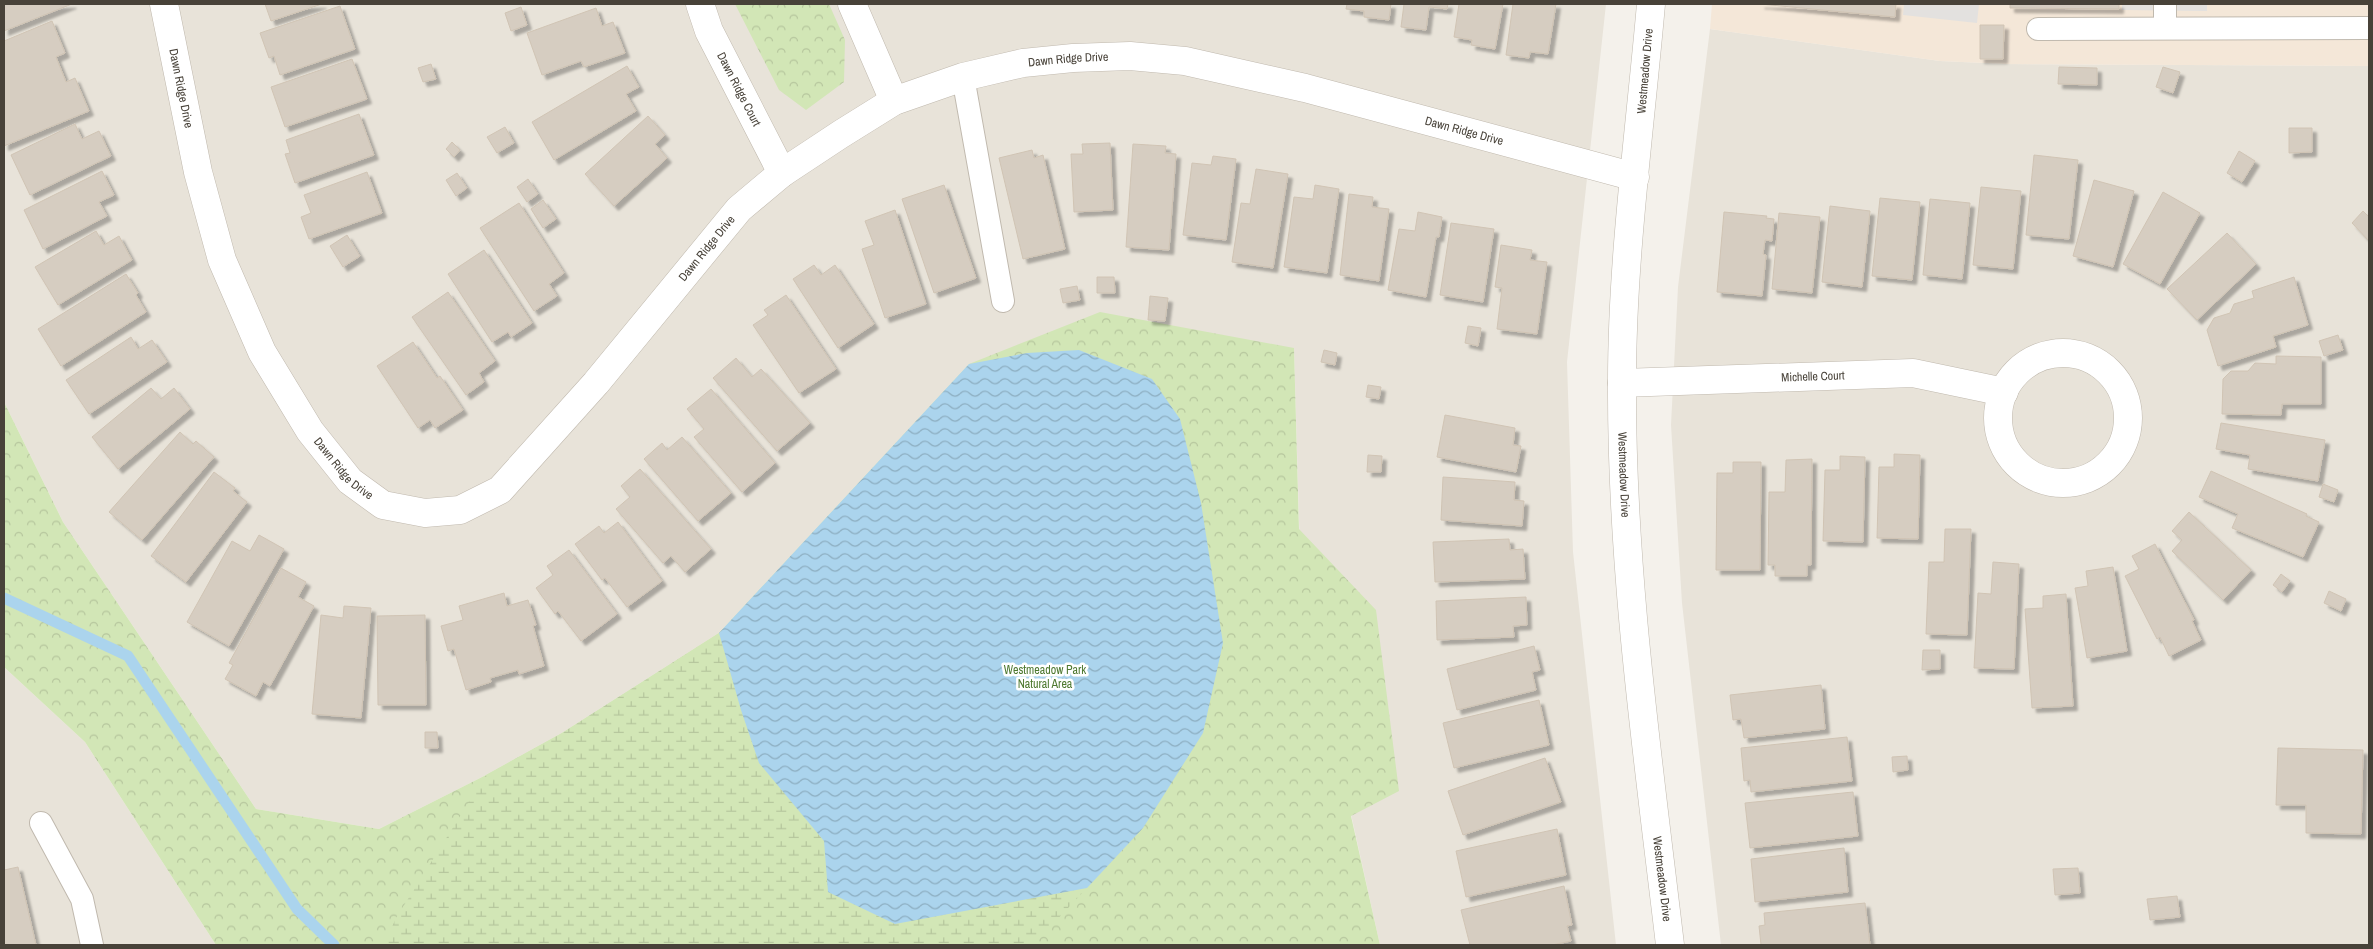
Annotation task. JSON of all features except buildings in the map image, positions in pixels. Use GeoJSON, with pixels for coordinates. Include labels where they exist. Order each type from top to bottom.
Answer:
{"type":"FeatureCollection","features":[{"type":"Feature","properties":{"kind":"street","name":"Dawn Ridge Drive"},"geometry":{"type":"LineString","coordinates":[[164,4],[198,172],[222,260],[262,352],[310,430],[350,481],[383,505],[425,513],[460,510],[500,490],[596,383],[739,209],[782,173],[894,101],[963,77],[1023,62],[1073,58],[1130,56],[1186,61],[1305,88],[1635,177]]}},
{"type":"Feature","properties":{"kind":"street","name":"Dawn Ridge Court"},"geometry":{"type":"LineString","coordinates":[[700,4],[709,31],[782,173]]}},
{"type":"Feature","properties":{"kind":"street"},"geometry":{"type":"LineString","coordinates":[[852,4],[894,101]]}},
{"type":"Feature","properties":{"kind":"street","name":"Westmeadow Drive"},"geometry":{"type":"LineString","coordinates":[[1651,4],[1624,276],[1622,383],[1625,513],[1632,619],[1670,945]]}},
{"type":"Feature","properties":{"kind":"street"},"geometry":{"type":"LineString","coordinates":[[2077,354],[2089,358],[2108,370],[2125,394],[2129,420],[2123,445],[2109,466],[2088,479],[2058,484],[2043,481],[2023,470],[2005,448],[2000,433],[1998,414],[2004,392],[2015,374],[2033,360],[2045,355],[2077,354]]}},
{"type":"Feature","properties":{"kind":"street","name":"Michelle Court"},"geometry":{"type":"LineString","coordinates":[[1622,383],[1913,373],[2004,392]]}},
{"type":"Feature","properties":{"kind":"lane"},"geometry":{"type":"LineString","coordinates":[[2165,4],[2165,28]]}},
{"type":"Feature","properties":{"kind":"lane"},"geometry":{"type":"LineString","coordinates":[[2038,29],[2369,28]]}},
{"type":"Feature","properties":{"kind":"lane"},"geometry":{"type":"LineString","coordinates":[[963,77],[1003,300]]}},
{"type":"Feature","properties":{"kind":"lane"},"geometry":{"type":"LineString","coordinates":[[41,823],[82,899],[92,945]]}},
{"type":"Feature","properties":{"kind":"shaded area"},"geometry":{"type":"Polygon","coordinates":[[[4,4],[1606,4],[1567,362],[1573,552],[1616,945],[1380,945],[1301,589],[1294,348],[969,364],[719,633],[562,733],[486,775],[379,829],[256,809],[63,522],[4,402],[4,4]]]}},
{"type":"Feature","properties":{"kind":"shaded area"},"geometry":{"type":"Polygon","coordinates":[[[1712,4],[2369,4],[2369,66],[2006,64],[1940,61],[1710,29],[1712,4]]]}},
{"type":"Feature","properties":{"kind":"shaded area"},"geometry":{"type":"Polygon","coordinates":[[[1904,4],[1979,4],[1977,23],[1903,15],[1904,4]]]}},
{"type":"Feature","properties":{"kind":"shaded area"},"geometry":{"type":"Polygon","coordinates":[[[2122,4],[2207,4],[2207,11],[2122,10],[2122,4]]]}},
{"type":"Feature","properties":{"kind":"shaded area"},"geometry":{"type":"Polygon","coordinates":[[[1710,29],[1940,61],[2006,64],[2369,66],[2369,945],[1721,945],[1682,603],[1671,425],[1678,287],[1710,29]]]}},
{"type":"Feature","properties":{"kind":"shaded area"},"geometry":{"type":"Polygon","coordinates":[[[4,667],[85,742],[216,945],[4,945],[4,667]]]}},
{"type":"Feature","properties":{"kind":"green space"},"geometry":{"type":"Polygon","coordinates":[[[735,4],[829,4],[845,40],[844,82],[806,110],[779,90],[735,4]]]}},
{"type":"Feature","properties":{"kind":"green space","name":"Westmeadow Park Natural Area"},"geometry":{"type":"Polygon","coordinates":[[[1100,312],[1294,348],[1299,529],[1376,610],[1399,791],[1351,816],[1380,945],[216,945],[85,742],[4,667],[4,402],[63,522],[256,809],[379,829],[486,775],[562,733],[719,633],[969,364],[1100,312]]]}},
{"type":"Feature","properties":{"kind":"green space"},"geometry":{"type":"Polygon","coordinates":[[[719,633],[741,710],[759,763],[824,841],[828,892],[895,924],[1087,888],[1033,945],[384,945],[396,918],[486,775],[562,733],[719,633]]]}},
{"type":"Feature","properties":{"kind":"water"},"geometry":{"type":"Polygon","coordinates":[[[1079,350],[1152,379],[1180,419],[1201,503],[1223,643],[1203,733],[1143,828],[1087,888],[895,924],[828,892],[824,841],[759,763],[741,710],[719,633],[969,364],[1027,353],[1079,350]]]}},
{"type":"Feature","properties":{"kind":"waterway"},"geometry":{"type":"LineString","coordinates":[[4,598],[128,656],[297,909],[334,945]]}}]}
